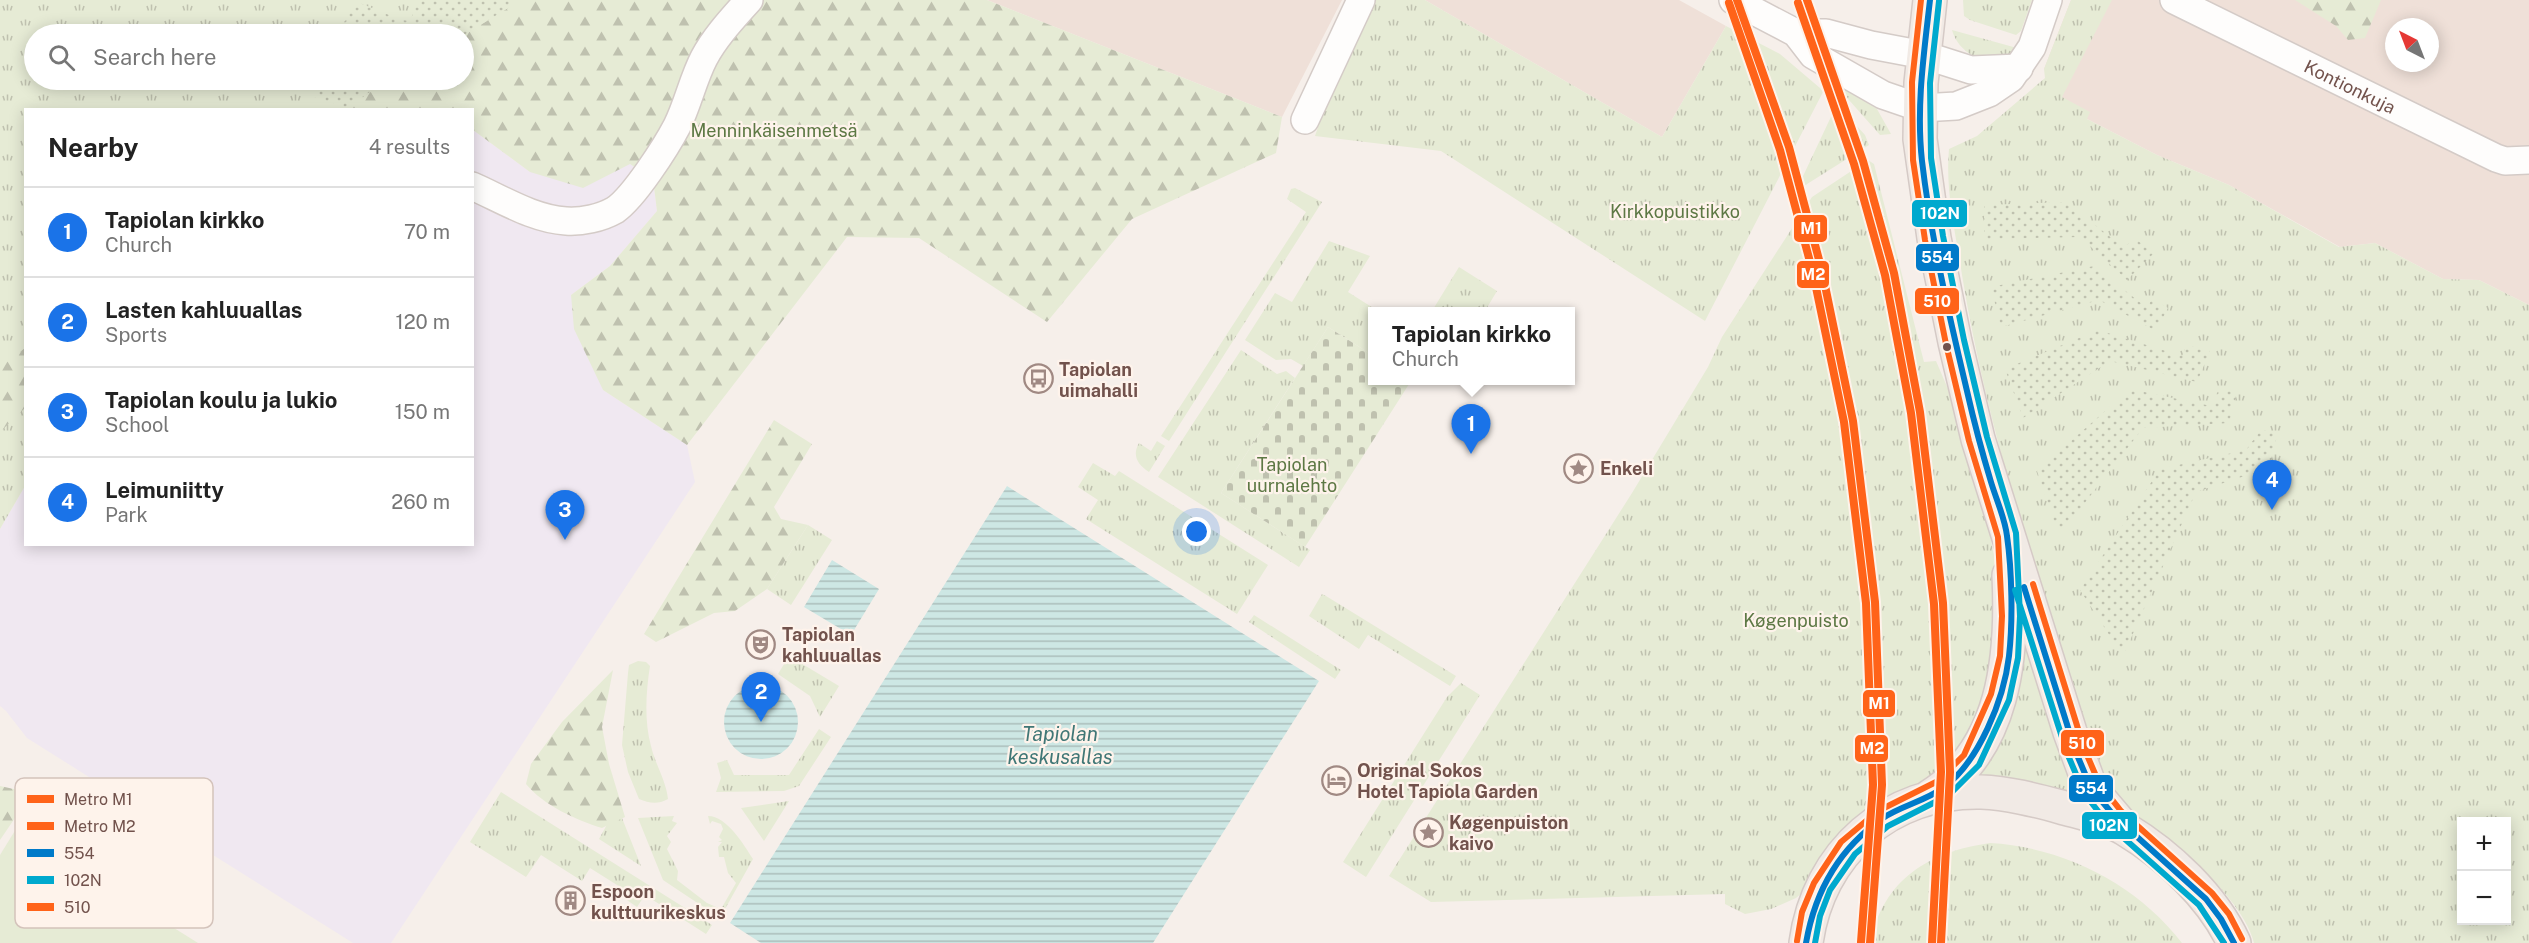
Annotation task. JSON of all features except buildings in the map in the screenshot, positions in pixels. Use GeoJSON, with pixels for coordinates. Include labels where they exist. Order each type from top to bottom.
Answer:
{"type":"FeatureCollection","features":[{"type":"Feature","properties":{"kind":"main road"},"geometry":{"type":"LineString","coordinates":[[1930,0],[1921,108],[1922,159],[1934,238],[1978,439],[2007,535],[2088,781],[2096,795],[2124,828],[2173,866],[2193,885],[2218,915],[2234,943]]}},
{"type":"Feature","properties":{"kind":"main road"},"geometry":{"type":"LineString","coordinates":[[1927,798],[1954,779],[1972,760],[2000,697],[2009,657],[2011,616],[2007,535]]}},
{"type":"Feature","properties":{"kind":"main road"},"geometry":{"type":"LineString","coordinates":[[1806,943],[1811,914],[1818,893],[1829,873],[1848,848],[1883,818],[1912,803],[1927,798],[1979,792],[2022,797],[2086,814],[2124,828]]}},
{"type":"Feature","properties":{"kind":"street"},"geometry":{"type":"LineString","coordinates":[[474,187],[523,209],[553,219],[567,221],[590,219],[616,209],[654,161],[677,126],[704,58],[749,0]]}},
{"type":"Feature","properties":{"kind":"street"},"geometry":{"type":"LineString","coordinates":[[1305,120],[1360,0]]}},
{"type":"Feature","properties":{"kind":"street"},"geometry":{"type":"LineString","coordinates":[[1733,0],[1796,33],[1813,55],[1882,95],[1921,108],[1956,106],[2002,84],[2019,68],[2032,47],[2048,0]]}},
{"type":"Feature","properties":{"kind":"street","name":"Kontionkuja"},"geometry":{"type":"LineString","coordinates":[[2174,0],[2496,158],[2505,161],[2529,160]]}},
{"type":"Feature","properties":{"kind":"street"},"geometry":{"type":"LineString","coordinates":[[1796,33],[1826,33],[1871,45],[1924,55],[1971,69],[2019,68]]}},
{"type":"Feature","properties":{"kind":"shaded area"},"geometry":{"type":"Polygon","coordinates":[[[987,0],[1342,0],[1282,117],[987,0]]]}},
{"type":"Feature","properties":{"kind":"shaded area"},"geometry":{"type":"Polygon","coordinates":[[[1425,0],[1679,0],[1726,26],[1662,137],[1425,0]]]}},
{"type":"Feature","properties":{"kind":"shaded area"},"geometry":{"type":"Polygon","coordinates":[[[2071,0],[2529,0],[2529,305],[2479,280],[2443,279],[2375,243],[2340,247],[2229,185],[2157,155],[2087,119],[2062,98],[2044,69],[2071,0]]]}},
{"type":"Feature","properties":{"kind":"shaded area"},"geometry":{"type":"Polygon","coordinates":[[[474,131],[530,172],[630,164],[653,180],[657,211],[610,266],[571,295],[603,390],[687,445],[695,482],[391,943],[353,943],[213,855],[213,778],[91,778],[27,738],[0,706],[0,529],[24,488],[24,546],[474,546],[474,131]]]}},
{"type":"Feature","properties":{"kind":"green space"},"geometry":{"type":"Polygon","coordinates":[[[0,0],[583,0],[474,86],[474,24],[24,24],[24,90],[469,90],[446,108],[24,108],[24,488],[0,529],[0,0]]]}},
{"type":"Feature","properties":{"kind":"green space"},"geometry":{"type":"Polygon","coordinates":[[[418,0],[510,0],[508,8],[474,29],[474,24],[344,24],[355,1],[401,20],[410,21],[418,0]]]}},
{"type":"Feature","properties":{"kind":"green space","name":"Menninkäisenmetsä"},"geometry":{"type":"Polygon","coordinates":[[[510,0],[987,0],[1282,117],[1276,153],[1132,219],[1047,322],[919,238],[847,237],[687,445],[603,390],[574,329],[571,295],[610,266],[657,211],[653,179],[630,164],[583,188],[530,172],[474,131],[474,108],[345,108],[374,90],[474,90],[474,29],[508,8],[510,0]]]}},
{"type":"Feature","properties":{"kind":"green space","name":"Kirkkopuistikko"},"geometry":{"type":"Polygon","coordinates":[[[1369,0],[1425,0],[1662,137],[1726,26],[1780,54],[1820,88],[1823,92],[1705,321],[1441,151],[1315,136],[1339,64],[1369,0]]]}},
{"type":"Feature","properties":{"kind":"green space"},"geometry":{"type":"Polygon","coordinates":[[[1963,0],[2032,0],[2021,31],[2016,35],[1970,20],[1964,16],[1963,0]]]}},
{"type":"Feature","properties":{"kind":"green space"},"geometry":{"type":"Polygon","coordinates":[[[2071,0],[2112,0],[2062,97],[2090,112],[2087,119],[2157,155],[2229,185],[2339,247],[2375,243],[2443,279],[2479,280],[2529,305],[2529,943],[2254,943],[2245,921],[2221,889],[2195,862],[2153,831],[2131,811],[2093,758],[2002,458],[1973,337],[1948,181],[1949,149],[1977,136],[2045,78],[2044,69],[2071,0]]]}},
{"type":"Feature","properties":{"kind":"green space"},"geometry":{"type":"Polygon","coordinates":[[[2295,0],[2381,0],[2365,38],[2348,40],[2336,26],[2295,0]]]}},
{"type":"Feature","properties":{"kind":"green space"},"geometry":{"type":"Polygon","coordinates":[[[1952,30],[2017,48],[1999,59],[1979,58],[1962,48],[1952,30]]]}},
{"type":"Feature","properties":{"kind":"green space"},"geometry":{"type":"Polygon","coordinates":[[[1844,86],[1877,109],[1891,134],[1880,135],[1841,91],[1844,86]]]}},
{"type":"Feature","properties":{"kind":"green space"},"geometry":{"type":"Polygon","coordinates":[[[314,90],[373,90],[345,107],[311,96],[314,90]]]}},
{"type":"Feature","properties":{"kind":"green space"},"geometry":{"type":"Polygon","coordinates":[[[1837,104],[1865,135],[1869,145],[1796,191],[1837,104]]]}},
{"type":"Feature","properties":{"kind":"green space","name":"Køgenpuisto"},"geometry":{"type":"Polygon","coordinates":[[[1868,160],[1874,164],[1924,362],[1936,361],[1961,419],[1981,494],[1998,573],[2004,625],[1966,754],[1796,898],[1771,909],[1745,914],[1725,904],[1725,894],[1431,902],[1389,876],[1632,493],[1708,367],[1722,337],[1812,197],[1868,160]]]}},
{"type":"Feature","properties":{"kind":"green space"},"geometry":{"type":"Polygon","coordinates":[[[1295,188],[1322,202],[1169,441],[1161,436],[1306,212],[1287,199],[1291,189],[1295,188]]]}},
{"type":"Feature","properties":{"kind":"green space"},"geometry":{"type":"Polygon","coordinates":[[[2066,202],[2123,247],[2136,239],[2153,254],[2127,280],[2080,237],[1984,239],[1984,205],[2066,202]]]}},
{"type":"Feature","properties":{"kind":"green space"},"geometry":{"type":"Polygon","coordinates":[[[1329,241],[1370,256],[1348,292],[1372,307],[1368,307],[1368,352],[1328,327],[1303,366],[1291,359],[1276,360],[1245,340],[1275,293],[1292,302],[1329,241]]]}},
{"type":"Feature","properties":{"kind":"green space"},"geometry":{"type":"Polygon","coordinates":[[[2094,266],[2147,308],[2152,299],[2168,308],[2156,331],[2099,300],[2001,327],[1991,287],[2094,266]]]}},
{"type":"Feature","properties":{"kind":"green space"},"geometry":{"type":"Polygon","coordinates":[[[1459,267],[1497,291],[1487,307],[1434,307],[1459,267]]]}},
{"type":"Feature","properties":{"kind":"green space","name":"Tapiolan uurnalehto"},"geometry":{"type":"Polygon","coordinates":[[[1328,327],[1368,352],[1368,385],[1408,385],[1305,547],[1221,493],[1328,327]]]}},
{"type":"Feature","properties":{"kind":"green space"},"geometry":{"type":"Polygon","coordinates":[[[2098,330],[2182,356],[2187,345],[2210,351],[2197,382],[2110,361],[2023,418],[2005,369],[2098,330]]]}},
{"type":"Feature","properties":{"kind":"green space"},"geometry":{"type":"Polygon","coordinates":[[[24,349],[24,409],[0,432],[0,367],[24,349]]]}},
{"type":"Feature","properties":{"kind":"green space"},"geometry":{"type":"Polygon","coordinates":[[[1241,350],[1277,374],[1286,371],[1295,378],[1221,493],[1310,550],[1299,567],[1158,477],[1241,350]]]}},
{"type":"Feature","properties":{"kind":"green space"},"geometry":{"type":"Polygon","coordinates":[[[2130,389],[2211,406],[2219,389],[2237,392],[2229,423],[2143,428],[2059,536],[2037,471],[2130,389]]]}},
{"type":"Feature","properties":{"kind":"green space"},"geometry":{"type":"Polygon","coordinates":[[[774,420],[812,444],[774,507],[781,519],[808,525],[767,589],[735,611],[714,613],[656,642],[644,634],[774,420]]]}},
{"type":"Feature","properties":{"kind":"green space"},"geometry":{"type":"Polygon","coordinates":[[[2261,430],[2278,432],[2269,468],[2196,492],[2123,656],[2080,590],[2160,469],[2246,450],[2261,430]]]}},
{"type":"Feature","properties":{"kind":"green space"},"geometry":{"type":"Polygon","coordinates":[[[1157,441],[1165,446],[1149,472],[1141,466],[1137,459],[1137,447],[1139,443],[1151,451],[1157,441]]]}},
{"type":"Feature","properties":{"kind":"green space"},"geometry":{"type":"Polygon","coordinates":[[[1093,463],[1115,476],[1119,471],[1268,565],[1237,614],[1086,519],[1098,500],[1078,487],[1093,463]]]}},
{"type":"Feature","properties":{"kind":"green space"},"geometry":{"type":"Polygon","coordinates":[[[808,525],[832,540],[791,605],[767,589],[808,525]]]}},
{"type":"Feature","properties":{"kind":"green space"},"geometry":{"type":"Polygon","coordinates":[[[1322,594],[1456,676],[1450,686],[1368,635],[1359,649],[1309,616],[1322,594]]]}},
{"type":"Feature","properties":{"kind":"green space"},"geometry":{"type":"Polygon","coordinates":[[[1254,615],[1341,670],[1335,679],[1249,622],[1254,615]]]}},
{"type":"Feature","properties":{"kind":"green space"},"geometry":{"type":"Polygon","coordinates":[[[2021,620],[2081,796],[2034,782],[1981,778],[1977,775],[2021,620]]]}},
{"type":"Feature","properties":{"kind":"green space"},"geometry":{"type":"Polygon","coordinates":[[[789,656],[839,686],[820,717],[810,696],[778,674],[789,656]]]}},
{"type":"Feature","properties":{"kind":"green space"},"geometry":{"type":"Polygon","coordinates":[[[638,661],[646,662],[650,666],[647,726],[668,799],[657,803],[639,799],[628,772],[622,745],[629,665],[638,661]]]}},
{"type":"Feature","properties":{"kind":"green space"},"geometry":{"type":"Polygon","coordinates":[[[613,670],[602,727],[609,764],[625,817],[602,828],[561,811],[541,799],[526,784],[531,764],[562,722],[613,670]]]}},
{"type":"Feature","properties":{"kind":"green space"},"geometry":{"type":"Polygon","coordinates":[[[1461,683],[1480,695],[1366,877],[1343,862],[1447,697],[1461,683]]]}},
{"type":"Feature","properties":{"kind":"green space"},"geometry":{"type":"Polygon","coordinates":[[[819,729],[831,737],[799,786],[784,791],[716,792],[721,778],[717,763],[727,760],[734,775],[789,775],[819,729]]]}},
{"type":"Feature","properties":{"kind":"green space"},"geometry":{"type":"Polygon","coordinates":[[[0,786],[15,789],[15,818],[0,840],[0,786]]]}},
{"type":"Feature","properties":{"kind":"green space"},"geometry":{"type":"Polygon","coordinates":[[[501,792],[712,925],[706,934],[645,895],[637,907],[621,896],[625,890],[590,868],[582,881],[541,855],[526,877],[470,842],[501,792]]]}},
{"type":"Feature","properties":{"kind":"green space"},"geometry":{"type":"Polygon","coordinates":[[[789,801],[764,841],[741,808],[789,801]]]}},
{"type":"Feature","properties":{"kind":"green space"},"geometry":{"type":"Polygon","coordinates":[[[674,816],[672,821],[677,823],[667,836],[671,842],[667,849],[678,871],[677,880],[707,903],[721,909],[736,883],[728,873],[724,857],[719,857],[718,847],[722,842],[718,842],[722,840],[719,837],[723,829],[721,824],[712,821],[710,824],[708,816],[715,817],[728,826],[753,859],[720,918],[663,880],[638,818],[674,816]]]}},
{"type":"Feature","properties":{"kind":"green space"},"geometry":{"type":"Polygon","coordinates":[[[622,818],[641,866],[599,839],[610,819],[622,818]]]}},
{"type":"Feature","properties":{"kind":"green space"},"geometry":{"type":"Polygon","coordinates":[[[15,831],[15,928],[174,928],[198,943],[0,943],[0,855],[15,831]]]}},
{"type":"Feature","properties":{"kind":"green space"},"geometry":{"type":"Polygon","coordinates":[[[1990,843],[2044,852],[2096,872],[2121,886],[2143,903],[2182,943],[1870,943],[1886,902],[1912,872],[1947,853],[1990,843]]]}},
{"type":"Feature","properties":{"kind":"water","name":"Tapiolan keskusallas"},"geometry":{"type":"Polygon","coordinates":[[[1007,486],[1319,681],[1153,943],[761,943],[730,923],[1007,486]]]}},
{"type":"Feature","properties":{"kind":"water"},"geometry":{"type":"Polygon","coordinates":[[[832,560],[879,589],[851,635],[804,607],[832,560]]]}},
{"type":"Feature","properties":{"kind":"water"},"geometry":{"type":"Polygon","coordinates":[[[761,685],[775,688],[787,696],[795,708],[798,722],[795,736],[787,748],[775,756],[761,759],[747,756],[735,748],[727,736],[724,722],[727,708],[735,696],[747,688],[761,685]]]}},
{"type":"Feature","properties":{"kind":"metro line","name":"M1"},"geometry":{"type":"LineString","coordinates":[[1737,0],[1789,147],[1822,271],[1853,421],[1875,602],[1882,785],[1870,943]]}},
{"type":"Feature","properties":{"kind":"metro line","name":"M1"},"geometry":{"type":"LineString","coordinates":[[1807,0],[1863,161],[1894,273],[1920,412],[1943,603],[1950,772],[1941,943]]}},
{"type":"Feature","properties":{"kind":"metro line","name":"M2"},"geometry":{"type":"LineString","coordinates":[[1729,3],[1780,150],[1813,273],[1844,422],[1866,603],[1873,785],[1861,942]]}},
{"type":"Feature","properties":{"kind":"metro line","name":"M2"},"geometry":{"type":"LineString","coordinates":[[1798,3],[1854,164],[1885,275],[1911,413],[1934,604],[1941,772],[1932,943]]}},
{"type":"Feature","properties":{"kind":"transit line","name":"510"},"geometry":{"type":"LineString","coordinates":[[1797,941],[1802,912],[1814,883],[1841,842],[1878,811],[1938,781],[1964,755],[1991,694],[2000,656],[2002,616],[1998,537],[1969,441],[1946,344],[1925,240],[1913,160],[1912,82],[1921,0]]}},
{"type":"Feature","properties":{"kind":"transit line","name":"554"},"geometry":{"type":"LineString","coordinates":[[1806,943],[1822,889],[1841,857],[1853,843],[1883,818],[1943,788],[1968,762],[1988,728],[1995,710],[2002,691],[2009,656],[2011,596],[2006,529],[1978,437],[1954,334],[1935,248],[1922,161],[1920,100],[1930,0]]}},
{"type":"Feature","properties":{"kind":"transit line","name":"102N"},"geometry":{"type":"LineString","coordinates":[[1815,943],[1820,916],[1830,890],[1855,854],[1888,826],[1949,795],[1979,765],[2009,700],[2018,658],[2020,616],[2016,533],[1987,437],[1964,340],[1943,236],[1931,158],[1930,83],[1939,1]]}},
{"type":"Feature","properties":{"kind":"transit line","name":"510"},"geometry":{"type":"LineString","coordinates":[[2033,584],[2084,748],[2099,783],[2121,811],[2212,893],[2229,914],[2242,939]]}},
{"type":"Feature","properties":{"kind":"transit line","name":"554"},"geometry":{"type":"LineString","coordinates":[[2024,587],[2075,750],[2091,788],[2115,817],[2206,899],[2221,919],[2234,943]]}},
{"type":"Feature","properties":{"kind":"transit line","name":"102N"},"geometry":{"type":"LineString","coordinates":[[2015,590],[2067,753],[2084,793],[2108,824],[2199,905],[2224,943]]}},
{"type":"Feature","properties":{"kind":"place","name":"Tapiolan uimahalli"},"geometry":{"type":"Point","coordinates":[1038,379]}},
{"type":"Feature","properties":{"kind":"place","name":"Tapiolan kirkko"},"geometry":{"type":"Point","coordinates":[1471,454]}},
{"type":"Feature","properties":{"kind":"place","name":"Enkeli"},"geometry":{"type":"Point","coordinates":[1579,468]}},
{"type":"Feature","properties":{"kind":"place","name":"Leimuniitty"},"geometry":{"type":"Point","coordinates":[2272,510]}},
{"type":"Feature","properties":{"kind":"place","name":"Tapiolan koulu ja lukio"},"geometry":{"type":"Point","coordinates":[565,540]}},
{"type":"Feature","properties":{"kind":"place","name":"Tapiolan kahluuallas"},"geometry":{"type":"Point","coordinates":[761,644]}},
{"type":"Feature","properties":{"kind":"place","name":"Lasten kahluuallas"},"geometry":{"type":"Point","coordinates":[761,722]}},
{"type":"Feature","properties":{"kind":"place","name":"Original Sokos Hotel Tapiola Garden"},"geometry":{"type":"Point","coordinates":[1336,780]}},
{"type":"Feature","properties":{"kind":"place","name":"Køgenpuiston kaivo"},"geometry":{"type":"Point","coordinates":[1428,832]}},
{"type":"Feature","properties":{"kind":"place","name":"Espoon kulttuurikeskus"},"geometry":{"type":"Point","coordinates":[570,901]}}]}
